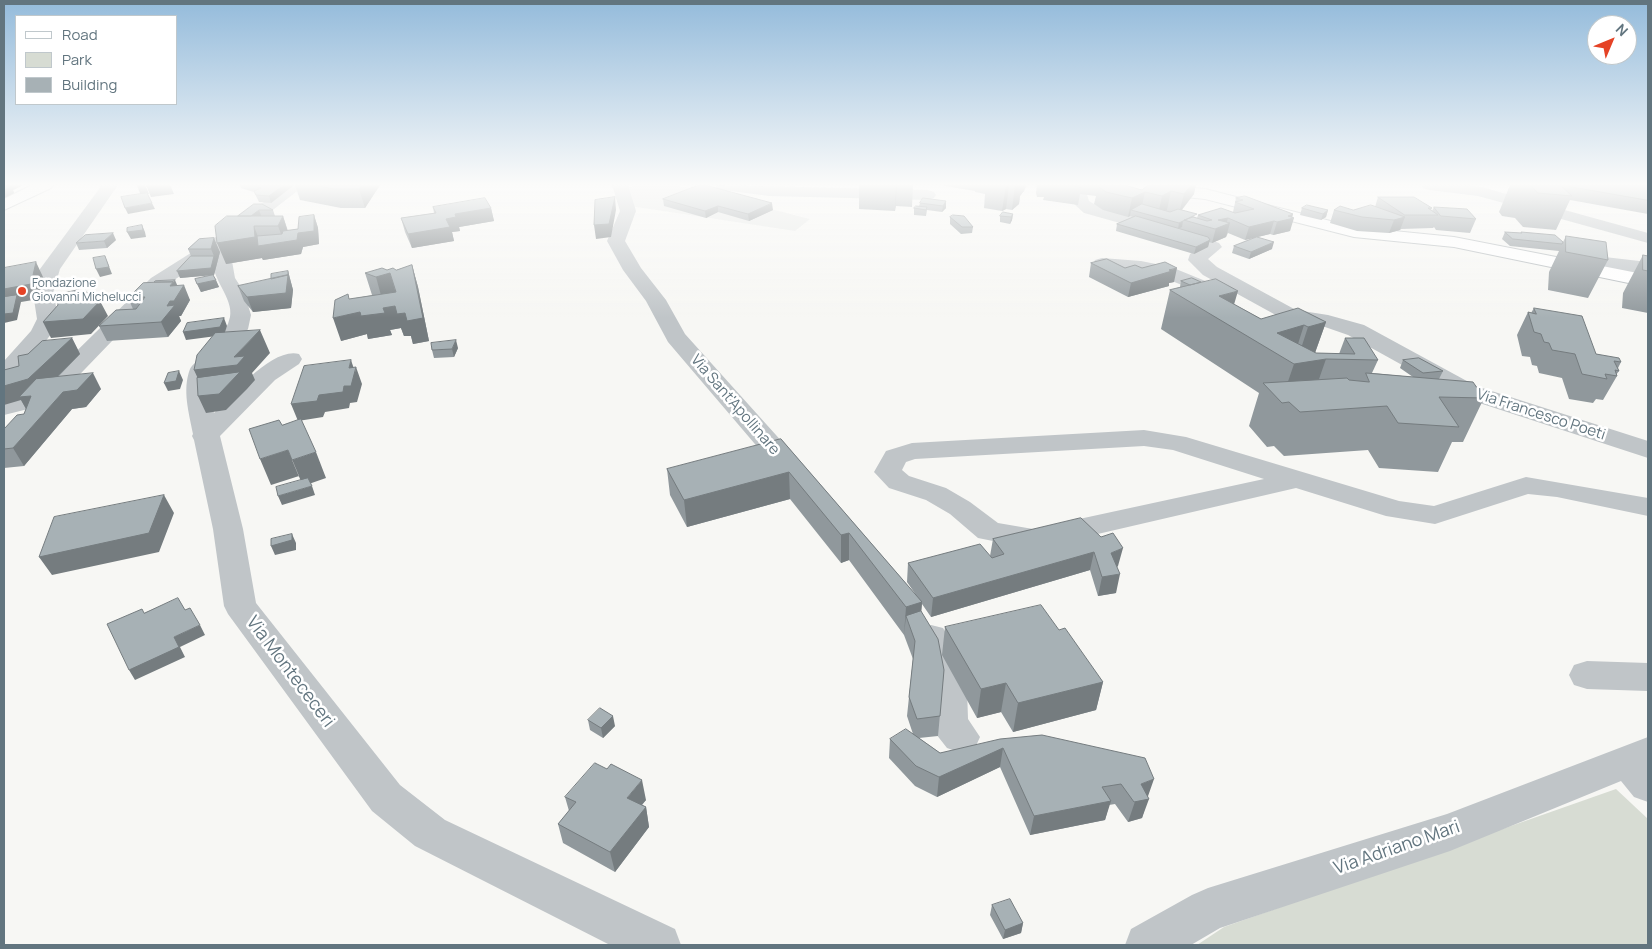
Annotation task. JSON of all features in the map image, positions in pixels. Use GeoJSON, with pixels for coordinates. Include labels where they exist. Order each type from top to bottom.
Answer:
{"type":"FeatureCollection","features":[{"type":"Feature","properties":{"kind":"main road"},"geometry":{"type":"LineString","coordinates":[[1344,229],[1354,232],[1433,239],[1648,281]]}},
{"type":"Feature","properties":{"kind":"street"},"geometry":{"type":"LineString","coordinates":[[4,373],[22,356],[41,333],[48,319],[42,293],[50,269],[78,229]]}},
{"type":"Feature","properties":{"kind":"street"},"geometry":{"type":"LineString","coordinates":[[4,408],[23,404],[50,391],[158,282],[238,229]]}},
{"type":"Feature","properties":{"kind":"street","name":"Via Sant'Apollinare"},"geometry":{"type":"LineString","coordinates":[[621,229],[616,241],[632,270],[656,300],[676,337],[809,490]]}},
{"type":"Feature","properties":{"kind":"street","name":"Via Francesco Poeti"},"geometry":{"type":"LineString","coordinates":[[1163,229],[1213,247],[1197,258],[1197,260],[1210,271],[1290,315],[1328,321],[1356,330],[1467,391],[1648,450]]}},
{"type":"Feature","properties":{"kind":"street"},"geometry":{"type":"LineString","coordinates":[[1176,233],[1188,229]]}},
{"type":"Feature","properties":{"kind":"street"},"geometry":{"type":"LineString","coordinates":[[1617,229],[1648,238]]}},
{"type":"Feature","properties":{"kind":"street","name":"Via Montececeri"},"geometry":{"type":"LineString","coordinates":[[220,243],[222,252],[221,262],[225,278],[234,292],[241,316],[237,329],[224,348],[202,369],[198,398],[228,529],[240,606],[386,798],[430,833],[658,945]]}},
{"type":"Feature","properties":{"kind":"street"},"geometry":{"type":"LineString","coordinates":[[1478,247],[1480,244],[1560,258],[1648,268]]}},
{"type":"Feature","properties":{"kind":"street"},"geometry":{"type":"LineString","coordinates":[[1102,264],[1164,271],[1191,280],[1212,292],[1290,315]]}},
{"type":"Feature","properties":{"kind":"street"},"geometry":{"type":"LineString","coordinates":[[206,436],[267,375],[291,359]]}},
{"type":"Feature","properties":{"kind":"street"},"geometry":{"type":"LineString","coordinates":[[1296,480],[1033,539],[989,530],[960,508],[936,494],[899,482],[888,472],[895,457],[912,451],[1144,438],[1177,443],[1396,510],[1435,515],[1526,485],[1648,506]]}},
{"type":"Feature","properties":{"kind":"street"},"geometry":{"type":"LineString","coordinates":[[916,613],[940,651],[950,696],[949,723],[961,737]]}},
{"type":"Feature","properties":{"kind":"street"},"geometry":{"type":"LineString","coordinates":[[1587,675],[1648,677]]}},
{"type":"Feature","properties":{"kind":"street","name":"Via Adriano Mari"},"geometry":{"type":"LineString","coordinates":[[1148,945],[1208,910],[1450,832],[1642,766]]}},
{"type":"Feature","properties":{"kind":"green space"},"geometry":{"type":"Polygon","coordinates":[[[1616,789],[1648,819],[1648,945],[1197,945],[1224,927],[1616,789]]]}},
{"type":"Feature","properties":{"kind":"building"},"geometry":{"type":"Polygon","coordinates":[[[127,229],[143,230],[127,232],[127,229]]]}},
{"type":"Feature","properties":{"kind":"building"},"geometry":{"type":"Polygon","coordinates":[[[215,229],[254,229],[255,237],[217,243],[215,229]]]}},
{"type":"Feature","properties":{"kind":"building"},"geometry":{"type":"Polygon","coordinates":[[[314,229],[314,231],[298,233],[297,240],[258,246],[257,236],[282,234],[283,231],[314,229]]]}},
{"type":"Feature","properties":{"kind":"building"},"geometry":{"type":"Polygon","coordinates":[[[406,229],[436,229],[408,234],[406,229]]]}},
{"type":"Feature","properties":{"kind":"building"},"geometry":{"type":"Polygon","coordinates":[[[1135,229],[1182,229],[1208,237],[1210,240],[1196,247],[1135,229]]]}},
{"type":"Feature","properties":{"kind":"building"},"geometry":{"type":"Polygon","coordinates":[[[1505,232],[1555,235],[1563,242],[1562,244],[1513,239],[1505,232]]]}},
{"type":"Feature","properties":{"kind":"building"},"geometry":{"type":"Polygon","coordinates":[[[113,233],[104,241],[76,243],[85,235],[113,233]]]}},
{"type":"Feature","properties":{"kind":"building"},"geometry":{"type":"Polygon","coordinates":[[[1566,236],[1606,242],[1608,260],[1566,252],[1566,236]]]}},
{"type":"Feature","properties":{"kind":"building"},"geometry":{"type":"Polygon","coordinates":[[[1257,237],[1274,242],[1251,252],[1234,246],[1257,237]]]}},
{"type":"Feature","properties":{"kind":"building"},"geometry":{"type":"Polygon","coordinates":[[[214,238],[211,249],[188,249],[199,239],[214,238]]]}},
{"type":"Feature","properties":{"kind":"building"},"geometry":{"type":"Polygon","coordinates":[[[1643,255],[1648,256],[1648,271],[1643,270],[1643,255]]]}},
{"type":"Feature","properties":{"kind":"building"},"geometry":{"type":"Polygon","coordinates":[[[105,256],[109,267],[96,269],[93,258],[105,256]]]}},
{"type":"Feature","properties":{"kind":"building"},"geometry":{"type":"Polygon","coordinates":[[[191,256],[214,256],[211,268],[177,271],[191,256]]]}},
{"type":"Feature","properties":{"kind":"building"},"geometry":{"type":"Polygon","coordinates":[[[1107,259],[1125,268],[1135,265],[1142,268],[1165,262],[1177,268],[1131,283],[1091,263],[1107,259]]]}},
{"type":"Feature","properties":{"kind":"building"},"geometry":{"type":"Polygon","coordinates":[[[36,262],[31,284],[4,289],[4,268],[36,262]]]}},
{"type":"Feature","properties":{"kind":"building"},"geometry":{"type":"Polygon","coordinates":[[[412,265],[423,318],[407,321],[405,313],[397,314],[395,306],[383,308],[385,313],[361,316],[360,312],[333,318],[335,300],[348,294],[349,299],[396,292],[390,273],[376,277],[365,273],[382,268],[387,270],[393,268],[396,270],[412,265]]]}},
{"type":"Feature","properties":{"kind":"building"},"geometry":{"type":"Polygon","coordinates":[[[288,271],[288,275],[271,279],[271,274],[288,271]]]}},
{"type":"Feature","properties":{"kind":"building"},"geometry":{"type":"Polygon","coordinates":[[[213,275],[216,280],[197,284],[195,279],[213,275]]]}},
{"type":"Feature","properties":{"kind":"building"},"geometry":{"type":"Polygon","coordinates":[[[288,275],[286,293],[247,297],[238,286],[288,275]]]}},
{"type":"Feature","properties":{"kind":"building"},"geometry":{"type":"Polygon","coordinates":[[[1192,278],[1201,282],[1190,285],[1181,281],[1192,278]]]}},
{"type":"Feature","properties":{"kind":"building"},"geometry":{"type":"Polygon","coordinates":[[[1216,279],[1238,291],[1219,296],[1261,319],[1298,308],[1326,322],[1308,327],[1304,325],[1277,333],[1316,353],[1355,354],[1345,338],[1364,338],[1378,360],[1326,359],[1294,364],[1170,290],[1216,279]]]}},
{"type":"Feature","properties":{"kind":"building"},"geometry":{"type":"Polygon","coordinates":[[[175,280],[172,282],[154,282],[155,281],[175,280]]]}},
{"type":"Feature","properties":{"kind":"building"},"geometry":{"type":"Polygon","coordinates":[[[173,282],[170,286],[184,285],[174,301],[170,301],[167,306],[175,305],[161,322],[99,326],[116,310],[136,309],[145,297],[128,298],[143,283],[173,282]]]}},
{"type":"Feature","properties":{"kind":"building"},"geometry":{"type":"Polygon","coordinates":[[[79,290],[81,294],[87,292],[89,301],[100,301],[83,319],[43,322],[58,305],[56,295],[79,290]]]}},
{"type":"Feature","properties":{"kind":"building"},"geometry":{"type":"Polygon","coordinates":[[[17,295],[13,313],[4,314],[4,297],[17,295]]]}},
{"type":"Feature","properties":{"kind":"building"},"geometry":{"type":"Polygon","coordinates":[[[1534,308],[1582,316],[1596,354],[1619,358],[1621,362],[1614,361],[1619,371],[1615,370],[1617,376],[1605,374],[1607,379],[1582,374],[1575,354],[1552,350],[1549,343],[1544,342],[1541,334],[1534,332],[1528,312],[1536,314],[1534,308]]]}},
{"type":"Feature","properties":{"kind":"building"},"geometry":{"type":"Polygon","coordinates":[[[224,318],[220,327],[183,332],[187,323],[224,318]]]}},
{"type":"Feature","properties":{"kind":"building"},"geometry":{"type":"Polygon","coordinates":[[[260,330],[234,357],[245,356],[237,365],[194,370],[197,355],[215,333],[260,330]]]}},
{"type":"Feature","properties":{"kind":"building"},"geometry":{"type":"Polygon","coordinates":[[[72,338],[28,379],[4,386],[4,370],[19,366],[18,356],[28,354],[42,341],[72,338]]]}},
{"type":"Feature","properties":{"kind":"building"},"geometry":{"type":"Polygon","coordinates":[[[456,340],[452,349],[432,350],[431,343],[456,340]]]}},
{"type":"Feature","properties":{"kind":"building"},"geometry":{"type":"Polygon","coordinates":[[[1419,358],[1443,371],[1423,373],[1403,360],[1419,358]]]}},
{"type":"Feature","properties":{"kind":"building"},"geometry":{"type":"Polygon","coordinates":[[[351,360],[349,368],[356,367],[351,386],[344,386],[343,392],[319,395],[317,401],[291,404],[304,366],[351,360]]]}},
{"type":"Feature","properties":{"kind":"building"},"geometry":{"type":"Polygon","coordinates":[[[179,371],[176,381],[164,383],[168,373],[179,371]]]}},
{"type":"Feature","properties":{"kind":"building"},"geometry":{"type":"Polygon","coordinates":[[[240,372],[219,394],[198,396],[197,378],[240,372]]]}},
{"type":"Feature","properties":{"kind":"building"},"geometry":{"type":"Polygon","coordinates":[[[93,373],[77,390],[63,392],[13,448],[4,449],[4,429],[17,415],[24,414],[31,396],[19,397],[36,379],[93,373]]]}},
{"type":"Feature","properties":{"kind":"building"},"geometry":{"type":"Polygon","coordinates":[[[1366,373],[1473,382],[1484,398],[1439,397],[1459,427],[1398,423],[1387,406],[1300,412],[1289,402],[1282,403],[1263,383],[1347,378],[1349,380],[1369,382],[1366,373]]]}},
{"type":"Feature","properties":{"kind":"building"},"geometry":{"type":"Polygon","coordinates":[[[301,419],[316,452],[292,460],[288,450],[260,459],[249,429],[279,420],[282,425],[301,419]]]}},
{"type":"Feature","properties":{"kind":"building"},"geometry":{"type":"Polygon","coordinates":[[[781,439],[922,602],[906,607],[849,533],[841,535],[789,472],[684,500],[667,469],[781,439]]]}},
{"type":"Feature","properties":{"kind":"building"},"geometry":{"type":"Polygon","coordinates":[[[308,478],[312,486],[278,496],[276,487],[308,478]]]}},
{"type":"Feature","properties":{"kind":"building"},"geometry":{"type":"Polygon","coordinates":[[[164,495],[149,533],[39,557],[54,517],[164,495]]]}},
{"type":"Feature","properties":{"kind":"building"},"geometry":{"type":"Polygon","coordinates":[[[1081,518],[1101,537],[1113,533],[1123,548],[1111,553],[1120,574],[1102,577],[1094,552],[933,598],[908,563],[980,544],[992,558],[1004,554],[993,539],[1081,518]]]}},
{"type":"Feature","properties":{"kind":"building"},"geometry":{"type":"Polygon","coordinates":[[[292,534],[292,540],[271,546],[271,539],[292,534]]]}},
{"type":"Feature","properties":{"kind":"building"},"geometry":{"type":"Polygon","coordinates":[[[178,598],[185,610],[190,608],[200,625],[174,637],[179,647],[129,670],[107,624],[142,609],[144,613],[178,598]]]}},
{"type":"Feature","properties":{"kind":"building"},"geometry":{"type":"Polygon","coordinates":[[[1041,605],[1059,630],[1065,628],[1103,682],[1018,703],[1006,683],[981,689],[945,627],[1041,605]]]}},
{"type":"Feature","properties":{"kind":"building"},"geometry":{"type":"Polygon","coordinates":[[[921,611],[938,639],[944,670],[940,716],[917,719],[909,697],[915,641],[906,616],[921,611]]]}},
{"type":"Feature","properties":{"kind":"building"},"geometry":{"type":"Polygon","coordinates":[[[600,708],[613,716],[601,728],[588,720],[600,708]]]}},
{"type":"Feature","properties":{"kind":"building"},"geometry":{"type":"Polygon","coordinates":[[[906,729],[940,753],[1000,739],[1042,735],[1145,758],[1154,779],[1141,784],[1149,799],[1134,802],[1121,784],[1102,787],[1111,801],[1034,816],[1003,748],[939,777],[916,766],[890,739],[906,729]]]}},
{"type":"Feature","properties":{"kind":"building"},"geometry":{"type":"Polygon","coordinates":[[[595,763],[607,769],[611,764],[642,780],[627,798],[646,807],[610,852],[558,824],[576,802],[565,797],[595,763]]]}},
{"type":"Feature","properties":{"kind":"building"},"geometry":{"type":"Polygon","coordinates":[[[1010,899],[1023,923],[1005,930],[992,905],[1010,899]]]}},
{"type":"Feature","properties":{"kind":"place","name":"Fondazione Giovanni Michelucci"},"geometry":{"type":"Point","coordinates":[22,291]}}]}
